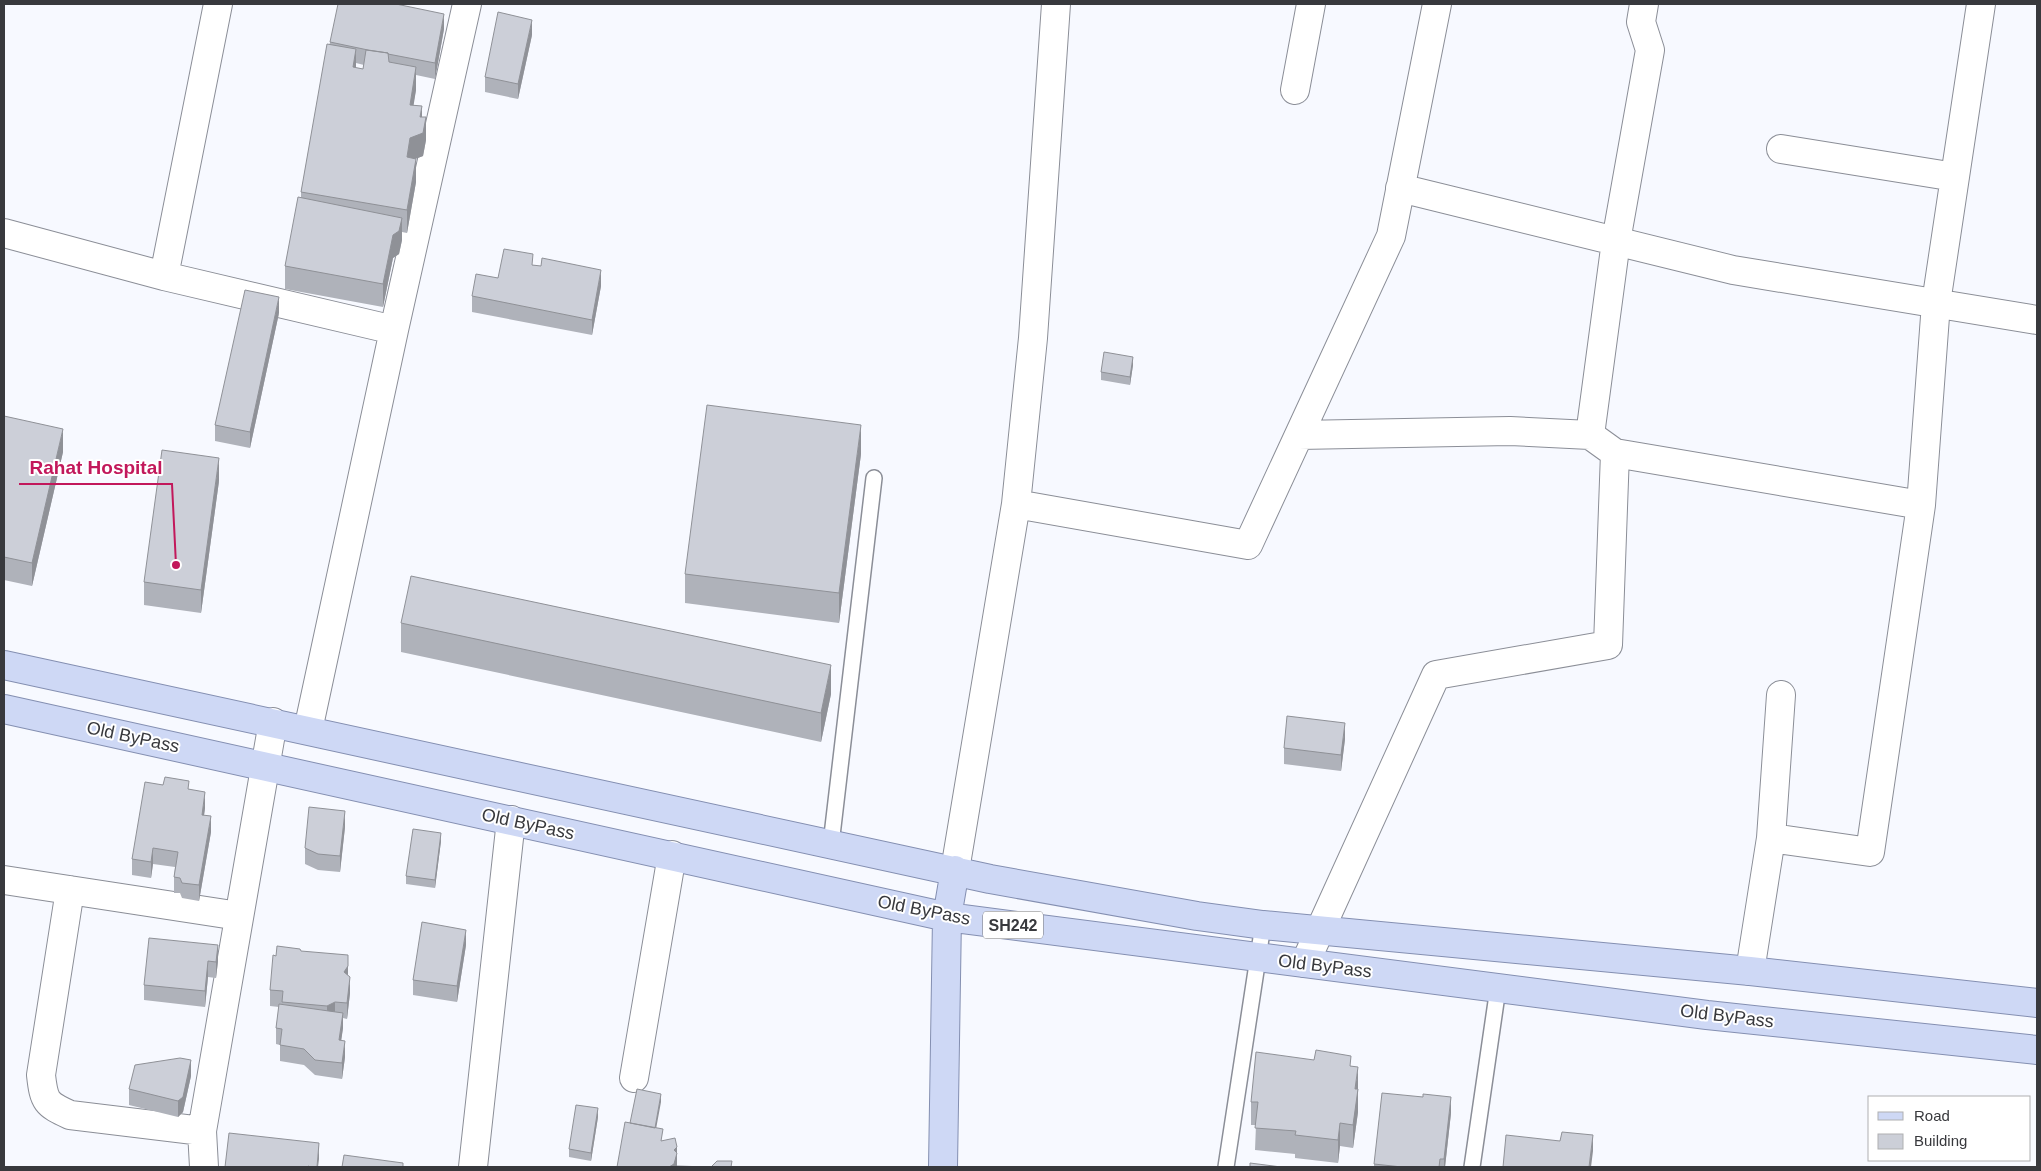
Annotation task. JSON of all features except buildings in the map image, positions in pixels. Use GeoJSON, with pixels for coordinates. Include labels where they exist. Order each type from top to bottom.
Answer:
{"type":"FeatureCollection","features":[{"type":"Feature","properties":{"kind":"main road"},"geometry":{"type":"LineString","coordinates":[[4,665],[990,879],[1197,916],[1262,925],[1321,929],[1750,971],[2037,1002]]}},
{"type":"Feature","properties":{"kind":"main road","name":"Old ByPass"},"geometry":{"type":"LineString","coordinates":[[4,709],[947,917],[1707,1015],[2037,1050]]}},
{"type":"Feature","properties":{"kind":"main road"},"geometry":{"type":"LineString","coordinates":[[943,1167],[947,917],[955,870]]}},
{"type":"Feature","properties":{"kind":"street"},"geometry":{"type":"LineString","coordinates":[[164,276],[218,4]]}},
{"type":"Feature","properties":{"kind":"street"},"geometry":{"type":"LineString","coordinates":[[308,730],[394,330],[468,4]]}},
{"type":"Feature","properties":{"kind":"street"},"geometry":{"type":"LineString","coordinates":[[955,870],[1016,504],[1033,338],[1056,4]]}},
{"type":"Feature","properties":{"kind":"street"},"geometry":{"type":"LineString","coordinates":[[1295,90],[1311,4]]}},
{"type":"Feature","properties":{"kind":"street"},"geometry":{"type":"LineString","coordinates":[[1016,504],[1248,546],[1391,236],[1437,4]]}},
{"type":"Feature","properties":{"kind":"street"},"geometry":{"type":"LineString","coordinates":[[1590,435],[1616,241],[1650,50],[1641,22],[1644,4]]}},
{"type":"Feature","properties":{"kind":"street"},"geometry":{"type":"LineString","coordinates":[[1771,838],[1870,852],[1921,505],[1936,303],[1981,4]]}},
{"type":"Feature","properties":{"kind":"street"},"geometry":{"type":"LineString","coordinates":[[1781,150],[1955,177]]}},
{"type":"Feature","properties":{"kind":"street"},"geometry":{"type":"LineString","coordinates":[[1400,188],[1733,270],[2037,320]]}},
{"type":"Feature","properties":{"kind":"street"},"geometry":{"type":"LineString","coordinates":[[4,232],[164,276],[394,330]]}},
{"type":"Feature","properties":{"kind":"street"},"geometry":{"type":"LineString","coordinates":[[1299,435],[1510,431],[1590,435],[1615,453],[1921,505]]}},
{"type":"Feature","properties":{"kind":"street"},"geometry":{"type":"LineString","coordinates":[[1305,963],[1436,675],[1608,645],[1615,453]]}},
{"type":"Feature","properties":{"kind":"street"},"geometry":{"type":"LineString","coordinates":[[1750,971],[1771,838],[1781,695]]}},
{"type":"Feature","properties":{"kind":"street"},"geometry":{"type":"LineString","coordinates":[[204,1167],[202,1131],[273,722]]}},
{"type":"Feature","properties":{"kind":"street"},"geometry":{"type":"LineString","coordinates":[[473,1167],[511,820]]}},
{"type":"Feature","properties":{"kind":"street"},"geometry":{"type":"LineString","coordinates":[[634,1078],[672,855]]}},
{"type":"Feature","properties":{"kind":"street"},"geometry":{"type":"LineString","coordinates":[[4,880],[239,916]]}},
{"type":"Feature","properties":{"kind":"street"},"geometry":{"type":"LineString","coordinates":[[70,890],[42,1075],[43,1095],[52,1107],[70,1115],[202,1131]]}},
{"type":"Feature","properties":{"kind":"lane"},"geometry":{"type":"LineString","coordinates":[[831,844],[874,478]]}},
{"type":"Feature","properties":{"kind":"lane"},"geometry":{"type":"LineString","coordinates":[[1226,1167],[1262,925]]}},
{"type":"Feature","properties":{"kind":"lane"},"geometry":{"type":"LineString","coordinates":[[1472,1167],[1498,988]]}},
{"type":"Feature","properties":{"kind":"place","name":"Rahat Hospital"},"geometry":{"type":"Point","coordinates":[176,565]}}]}
